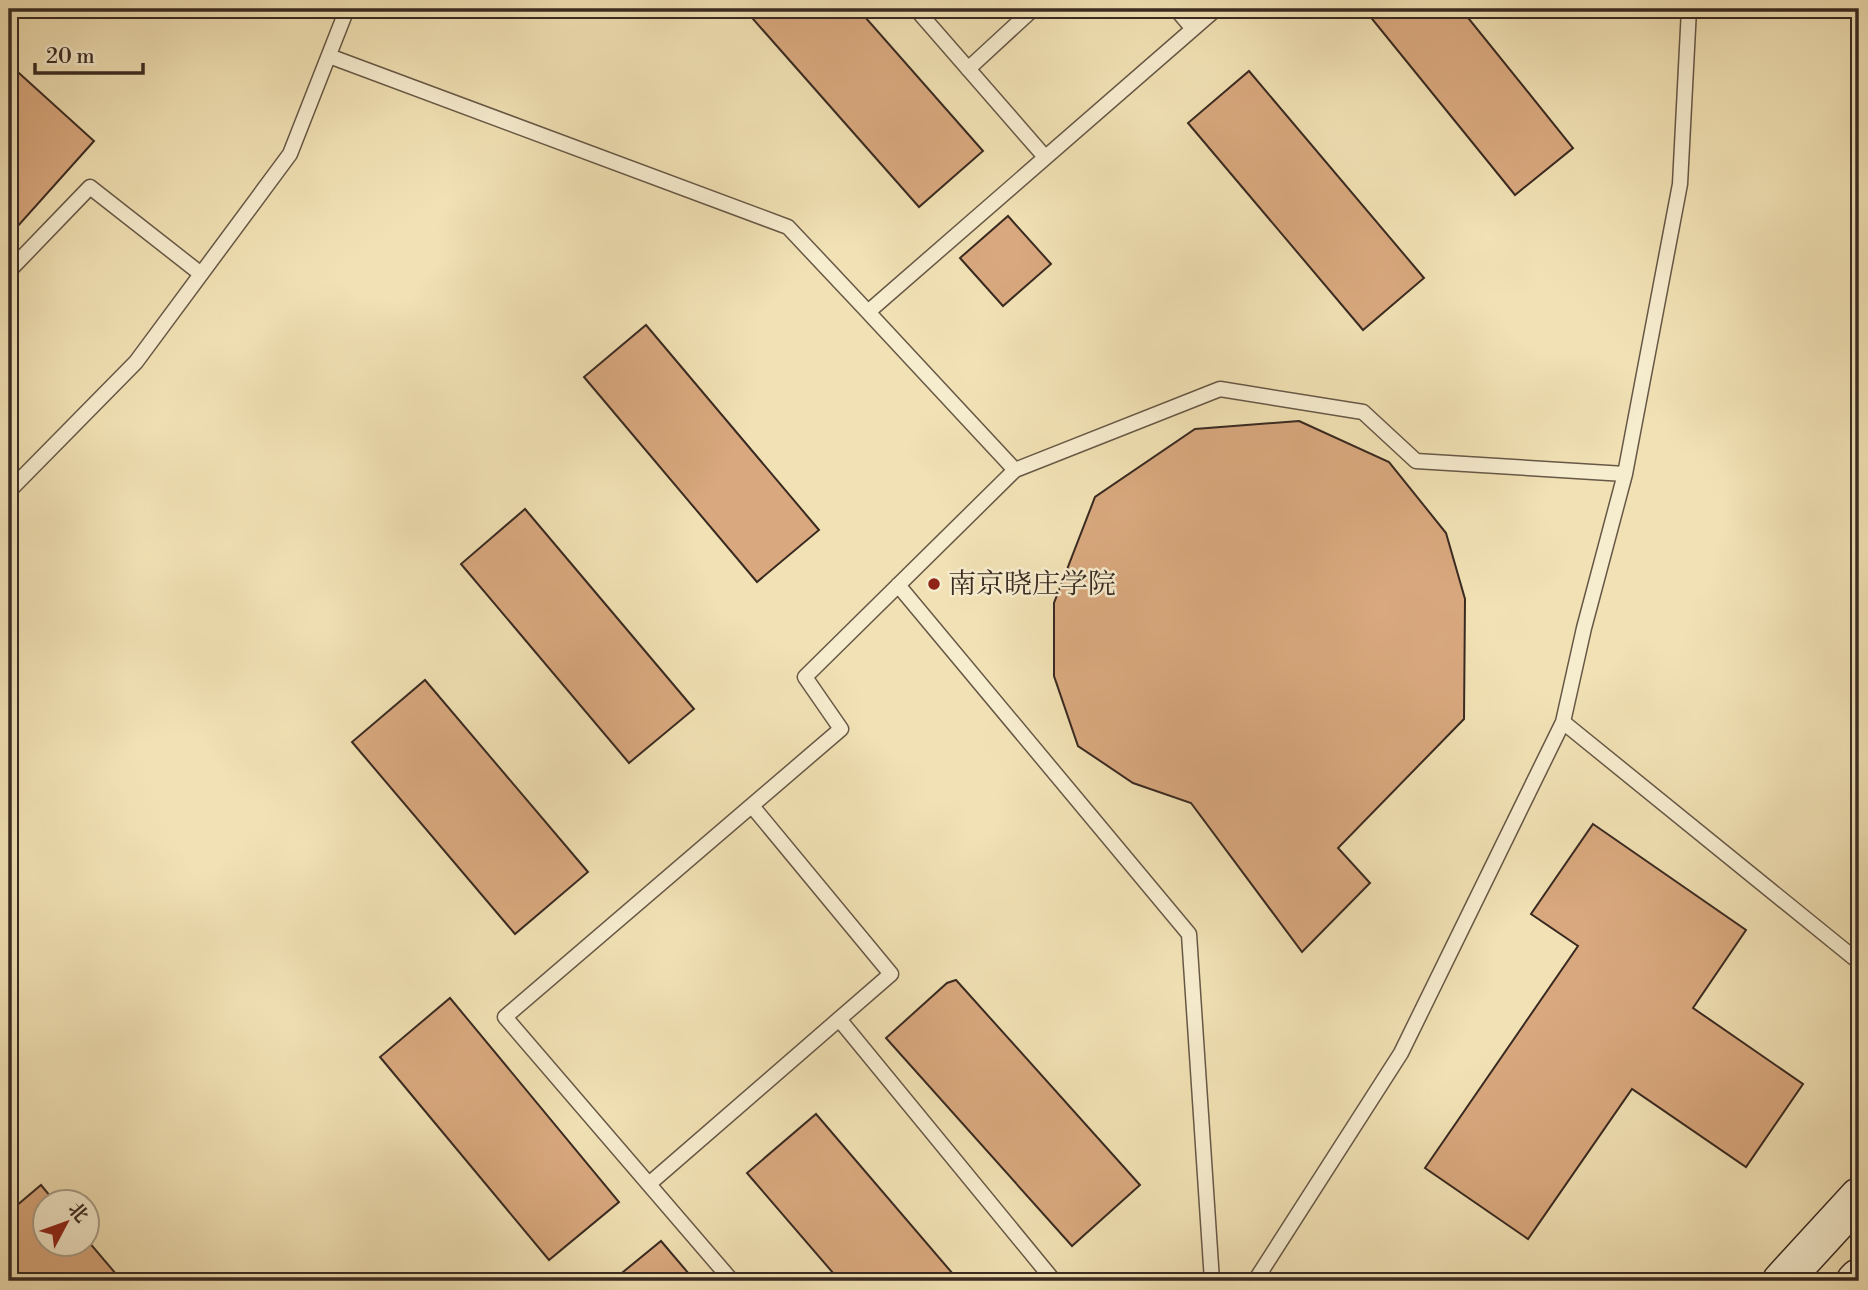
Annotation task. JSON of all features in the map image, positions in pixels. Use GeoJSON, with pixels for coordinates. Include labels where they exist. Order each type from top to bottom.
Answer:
{"type":"FeatureCollection","features":[{"type":"Feature","properties":{"kind":"street"},"geometry":{"type":"LineString","coordinates":[[1782,1281],[1859,1197]]}},
{"type":"Feature","properties":{"kind":"lane"},"geometry":{"type":"LineString","coordinates":[[9,491],[136,362],[290,154],[347,9]]}},
{"type":"Feature","properties":{"kind":"lane"},"geometry":{"type":"LineString","coordinates":[[916,9],[1045,157]]}},
{"type":"Feature","properties":{"kind":"lane"},"geometry":{"type":"LineString","coordinates":[[968,69],[1032,9]]}},
{"type":"Feature","properties":{"kind":"lane"},"geometry":{"type":"LineString","coordinates":[[1177,9],[1193,29]]}},
{"type":"Feature","properties":{"kind":"lane"},"geometry":{"type":"LineString","coordinates":[[867,312],[1216,9]]}},
{"type":"Feature","properties":{"kind":"lane"},"geometry":{"type":"LineString","coordinates":[[1255,1281],[1401,1053],[1563,722],[1584,628],[1625,474],[1680,184],[1689,9]]}},
{"type":"Feature","properties":{"kind":"lane"},"geometry":{"type":"LineString","coordinates":[[329,56],[788,227],[1015,470]]}},
{"type":"Feature","properties":{"kind":"lane"},"geometry":{"type":"LineString","coordinates":[[9,271],[90,187],[201,274]]}},
{"type":"Feature","properties":{"kind":"lane"},"geometry":{"type":"LineString","coordinates":[[732,1281],[505,1017],[841,729],[804,677],[1015,470],[1220,389],[1363,412],[1416,461],[1625,474]]}},
{"type":"Feature","properties":{"kind":"lane"},"geometry":{"type":"LineString","coordinates":[[898,585],[1189,934],[1212,1281]]}},
{"type":"Feature","properties":{"kind":"lane"},"geometry":{"type":"LineString","coordinates":[[1563,722],[1859,962]]}},
{"type":"Feature","properties":{"kind":"lane"},"geometry":{"type":"LineString","coordinates":[[649,1184],[891,974],[752,806]]}},
{"type":"Feature","properties":{"kind":"lane"},"geometry":{"type":"LineString","coordinates":[[839,1019],[1054,1281]]}},
{"type":"Feature","properties":{"kind":"building"},"geometry":{"type":"Polygon","coordinates":[[[858,9],[983,151],[919,207],[746,11],[858,9]]]}},
{"type":"Feature","properties":{"kind":"building"},"geometry":{"type":"Polygon","coordinates":[[[1364,9],[1461,9],[1573,148],[1515,195],[1364,9]]]}},
{"type":"Feature","properties":{"kind":"building"},"geometry":{"type":"Polygon","coordinates":[[[9,64],[94,141],[9,236],[9,64]]]}},
{"type":"Feature","properties":{"kind":"building"},"geometry":{"type":"Polygon","coordinates":[[[1249,71],[1424,278],[1363,330],[1188,123],[1249,71]]]}},
{"type":"Feature","properties":{"kind":"building"},"geometry":{"type":"Polygon","coordinates":[[[1008,216],[1051,264],[1003,306],[960,258],[1008,216]]]}},
{"type":"Feature","properties":{"kind":"building"},"geometry":{"type":"Polygon","coordinates":[[[646,325],[819,530],[757,582],[584,377],[646,325]]]}},
{"type":"Feature","properties":{"kind":"building"},"geometry":{"type":"Polygon","coordinates":[[[1299,421],[1389,462],[1446,533],[1465,599],[1464,719],[1338,848],[1370,883],[1302,952],[1191,803],[1133,783],[1078,746],[1054,676],[1054,603],[1095,497],[1195,429],[1299,421]]]}},
{"type":"Feature","properties":{"kind":"building"},"geometry":{"type":"Polygon","coordinates":[[[525,509],[694,709],[629,763],[461,564],[525,509]]]}},
{"type":"Feature","properties":{"kind":"building"},"geometry":{"type":"Polygon","coordinates":[[[425,680],[588,872],[515,934],[352,742],[425,680]]]}},
{"type":"Feature","properties":{"kind":"building"},"geometry":{"type":"Polygon","coordinates":[[[1593,824],[1746,930],[1693,1008],[1803,1084],[1746,1167],[1632,1089],[1528,1239],[1425,1168],[1578,946],[1531,914],[1593,824]]]}},
{"type":"Feature","properties":{"kind":"building"},"geometry":{"type":"Polygon","coordinates":[[[956,980],[1140,1185],[1072,1246],[886,1038],[947,983],[956,980]]]}},
{"type":"Feature","properties":{"kind":"building"},"geometry":{"type":"Polygon","coordinates":[[[450,998],[619,1202],[549,1260],[380,1057],[450,998]]]}},
{"type":"Feature","properties":{"kind":"building"},"geometry":{"type":"Polygon","coordinates":[[[816,1114],[959,1281],[840,1281],[747,1173],[816,1114]]]}},
{"type":"Feature","properties":{"kind":"building"},"geometry":{"type":"Polygon","coordinates":[[[32,1193],[32,1258],[102,1257],[122,1281],[9,1281],[9,1212],[32,1193]]]}},
{"type":"Feature","properties":{"kind":"building"},"geometry":{"type":"Polygon","coordinates":[[[661,1241],[695,1281],[612,1281],[661,1241]]]}},
{"type":"Feature","properties":{"kind":"place","name":"南京晓庄学院"},"geometry":{"type":"Point","coordinates":[934,584]}}]}
